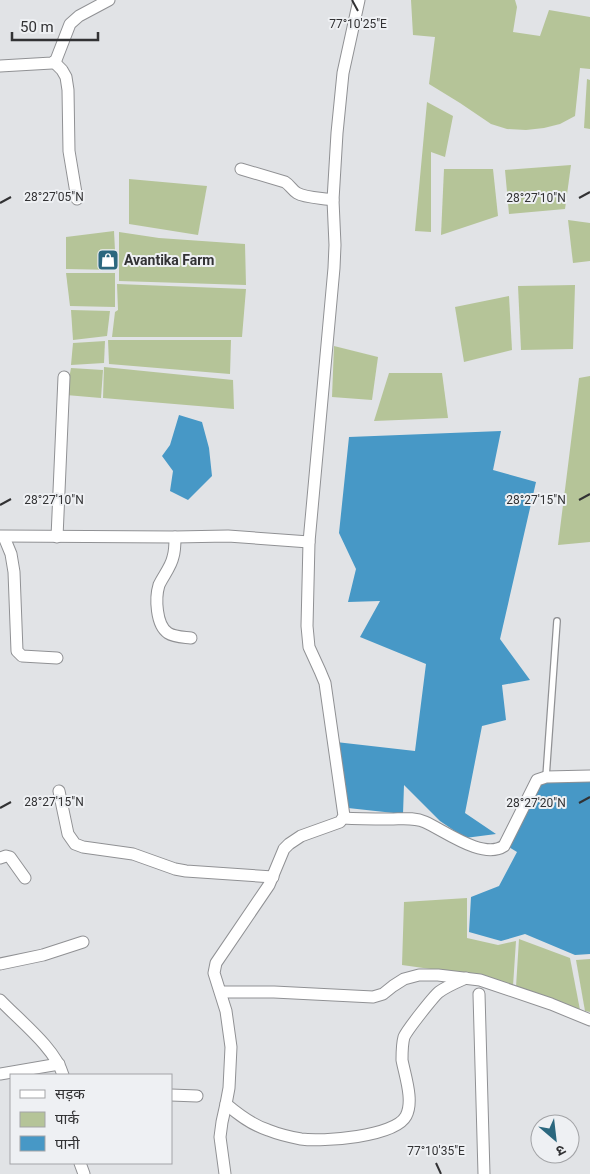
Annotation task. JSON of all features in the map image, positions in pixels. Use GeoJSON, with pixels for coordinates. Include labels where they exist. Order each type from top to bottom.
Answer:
{"type":"FeatureCollection","features":[{"type":"Feature","properties":{"kind":"street"},"geometry":{"type":"LineString","coordinates":[[0,66],[50,64],[54,62],[70,24],[79,16],[110,0]]}},
{"type":"Feature","properties":{"kind":"street"},"geometry":{"type":"LineString","coordinates":[[225,1174],[220,1137],[229,1088],[231,1047],[226,1011],[221,992],[214,978],[216,963],[269,886],[284,849],[302,836],[340,822],[344,814],[325,683],[308,642],[307,626],[309,542],[332,295],[335,245],[333,200],[337,132],[343,72],[359,0]]}},
{"type":"Feature","properties":{"kind":"street"},"geometry":{"type":"LineString","coordinates":[[54,62],[66,77],[69,151],[77,199]]}},
{"type":"Feature","properties":{"kind":"street"},"geometry":{"type":"LineString","coordinates":[[240,169],[287,183],[299,194],[333,200]]}},
{"type":"Feature","properties":{"kind":"street"},"geometry":{"type":"LineString","coordinates":[[57,537],[64,377]]}},
{"type":"Feature","properties":{"kind":"street"},"geometry":{"type":"LineString","coordinates":[[57,658],[22,656],[17,651],[13,566],[11,554],[2,536],[228,536],[309,542]]}},
{"type":"Feature","properties":{"kind":"street"},"geometry":{"type":"LineString","coordinates":[[175,537],[173,557],[157,593],[158,615],[163,629],[168,634],[191,638]]}},
{"type":"Feature","properties":{"kind":"street"},"geometry":{"type":"LineString","coordinates":[[343,818],[415,819],[432,825],[464,843],[493,850],[504,846],[536,780],[546,777],[590,776]]}},
{"type":"Feature","properties":{"kind":"street"},"geometry":{"type":"LineString","coordinates":[[59,791],[68,834],[75,844],[83,847],[133,854],[186,871],[273,877]]}},
{"type":"Feature","properties":{"kind":"street"},"geometry":{"type":"LineString","coordinates":[[0,858],[10,857],[25,878]]}},
{"type":"Feature","properties":{"kind":"street"},"geometry":{"type":"LineString","coordinates":[[0,964],[43,955],[83,942]]}},
{"type":"Feature","properties":{"kind":"street"},"geometry":{"type":"LineString","coordinates":[[221,992],[274,992],[373,997],[383,994],[404,979],[419,975],[438,975],[480,980],[542,1000],[590,1020]]}},
{"type":"Feature","properties":{"kind":"street"},"geometry":{"type":"LineString","coordinates":[[226,1104],[241,1118],[266,1130],[302,1139],[355,1137],[393,1127],[404,1119],[409,1104],[402,1060],[404,1036],[438,992],[466,978]]}},
{"type":"Feature","properties":{"kind":"street"},"geometry":{"type":"LineString","coordinates":[[479,994],[484,1174]]}},
{"type":"Feature","properties":{"kind":"street"},"geometry":{"type":"LineString","coordinates":[[0,1000],[41,1041],[61,1070]]}},
{"type":"Feature","properties":{"kind":"street"},"geometry":{"type":"LineString","coordinates":[[0,1074],[61,1070]]}},
{"type":"Feature","properties":{"kind":"street"},"geometry":{"type":"LineString","coordinates":[[172,1094],[197,1096]]}},
{"type":"Feature","properties":{"kind":"lane"},"geometry":{"type":"LineString","coordinates":[[546,777],[557,621]]}},
{"type":"Feature","properties":{"kind":"green space"},"geometry":{"type":"Polygon","coordinates":[[[411,0],[515,0],[517,7],[513,32],[540,36],[549,10],[590,17],[590,69],[580,68],[575,116],[560,124],[544,128],[526,130],[507,129],[491,124],[429,84],[435,37],[413,35],[411,0]]]}},
{"type":"Feature","properties":{"kind":"green space"},"geometry":{"type":"Polygon","coordinates":[[[587,79],[590,80],[590,129],[584,128],[587,79]]]}},
{"type":"Feature","properties":{"kind":"green space"},"geometry":{"type":"Polygon","coordinates":[[[427,102],[453,116],[445,157],[431,152],[431,232],[415,231],[427,102]]]}},
{"type":"Feature","properties":{"kind":"green space"},"geometry":{"type":"Polygon","coordinates":[[[571,165],[565,209],[509,214],[505,170],[571,165]]]}},
{"type":"Feature","properties":{"kind":"green space"},"geometry":{"type":"Polygon","coordinates":[[[444,169],[493,169],[498,216],[441,235],[444,169]]]}},
{"type":"Feature","properties":{"kind":"green space"},"geometry":{"type":"Polygon","coordinates":[[[129,179],[207,186],[198,235],[129,224],[129,179]]]}},
{"type":"Feature","properties":{"kind":"green space"},"geometry":{"type":"Polygon","coordinates":[[[568,220],[590,223],[590,261],[573,263],[568,220]]]}},
{"type":"Feature","properties":{"kind":"green space"},"geometry":{"type":"Polygon","coordinates":[[[114,231],[116,270],[66,269],[66,237],[114,231]]]}},
{"type":"Feature","properties":{"kind":"green space"},"geometry":{"type":"Polygon","coordinates":[[[119,232],[159,238],[245,244],[246,285],[119,281],[119,232]]]}},
{"type":"Feature","properties":{"kind":"green space"},"geometry":{"type":"Polygon","coordinates":[[[66,273],[115,273],[115,307],[70,306],[66,273]]]}},
{"type":"Feature","properties":{"kind":"green space"},"geometry":{"type":"Polygon","coordinates":[[[117,284],[246,289],[242,337],[112,337],[115,312],[118,310],[117,284]]]}},
{"type":"Feature","properties":{"kind":"green space"},"geometry":{"type":"Polygon","coordinates":[[[575,285],[573,349],[521,350],[518,286],[575,285]]]}},
{"type":"Feature","properties":{"kind":"green space"},"geometry":{"type":"Polygon","coordinates":[[[509,296],[512,350],[464,362],[455,307],[509,296]]]}},
{"type":"Feature","properties":{"kind":"green space"},"geometry":{"type":"Polygon","coordinates":[[[71,310],[110,311],[107,336],[73,340],[71,310]]]}},
{"type":"Feature","properties":{"kind":"green space"},"geometry":{"type":"Polygon","coordinates":[[[108,340],[231,340],[230,374],[109,364],[108,340]]]}},
{"type":"Feature","properties":{"kind":"green space"},"geometry":{"type":"Polygon","coordinates":[[[105,341],[104,363],[71,365],[73,343],[105,341]]]}},
{"type":"Feature","properties":{"kind":"green space"},"geometry":{"type":"Polygon","coordinates":[[[334,346],[378,357],[372,400],[332,397],[334,346]]]}},
{"type":"Feature","properties":{"kind":"green space"},"geometry":{"type":"Polygon","coordinates":[[[104,367],[233,380],[234,409],[103,398],[104,367]]]}},
{"type":"Feature","properties":{"kind":"green space"},"geometry":{"type":"Polygon","coordinates":[[[71,368],[103,370],[101,398],[66,395],[71,368]]]}},
{"type":"Feature","properties":{"kind":"green space"},"geometry":{"type":"Polygon","coordinates":[[[389,373],[442,373],[448,418],[374,421],[389,373]]]}},
{"type":"Feature","properties":{"kind":"green space"},"geometry":{"type":"Polygon","coordinates":[[[590,376],[590,542],[558,545],[579,378],[590,376]]]}},
{"type":"Feature","properties":{"kind":"green space"},"geometry":{"type":"Polygon","coordinates":[[[467,898],[467,938],[498,945],[516,941],[513,986],[452,972],[402,965],[404,902],[467,898]]]}},
{"type":"Feature","properties":{"kind":"green space"},"geometry":{"type":"Polygon","coordinates":[[[519,939],[570,958],[580,1010],[516,987],[519,939]]]}},
{"type":"Feature","properties":{"kind":"green space"},"geometry":{"type":"Polygon","coordinates":[[[590,959],[590,1012],[585,1011],[576,960],[590,959]]]}},
{"type":"Feature","properties":{"kind":"water"},"geometry":{"type":"Polygon","coordinates":[[[179,415],[202,422],[209,448],[212,476],[188,500],[170,491],[173,471],[162,456],[170,445],[179,415]]]}},
{"type":"Feature","properties":{"kind":"water"},"geometry":{"type":"Polygon","coordinates":[[[501,431],[493,470],[536,482],[500,639],[530,680],[502,685],[506,720],[482,726],[465,813],[496,834],[465,838],[440,821],[404,785],[403,814],[348,808],[336,742],[415,751],[426,664],[360,637],[380,601],[348,602],[356,569],[339,533],[349,437],[501,431]]]}},
{"type":"Feature","properties":{"kind":"water"},"geometry":{"type":"Polygon","coordinates":[[[590,779],[590,954],[575,955],[525,934],[501,941],[469,932],[471,897],[499,886],[517,852],[507,846],[539,780],[590,779]]]}},
{"type":"Feature","properties":{"kind":"place","name":"Avantika Farm"},"geometry":{"type":"Point","coordinates":[108,260]}}]}
